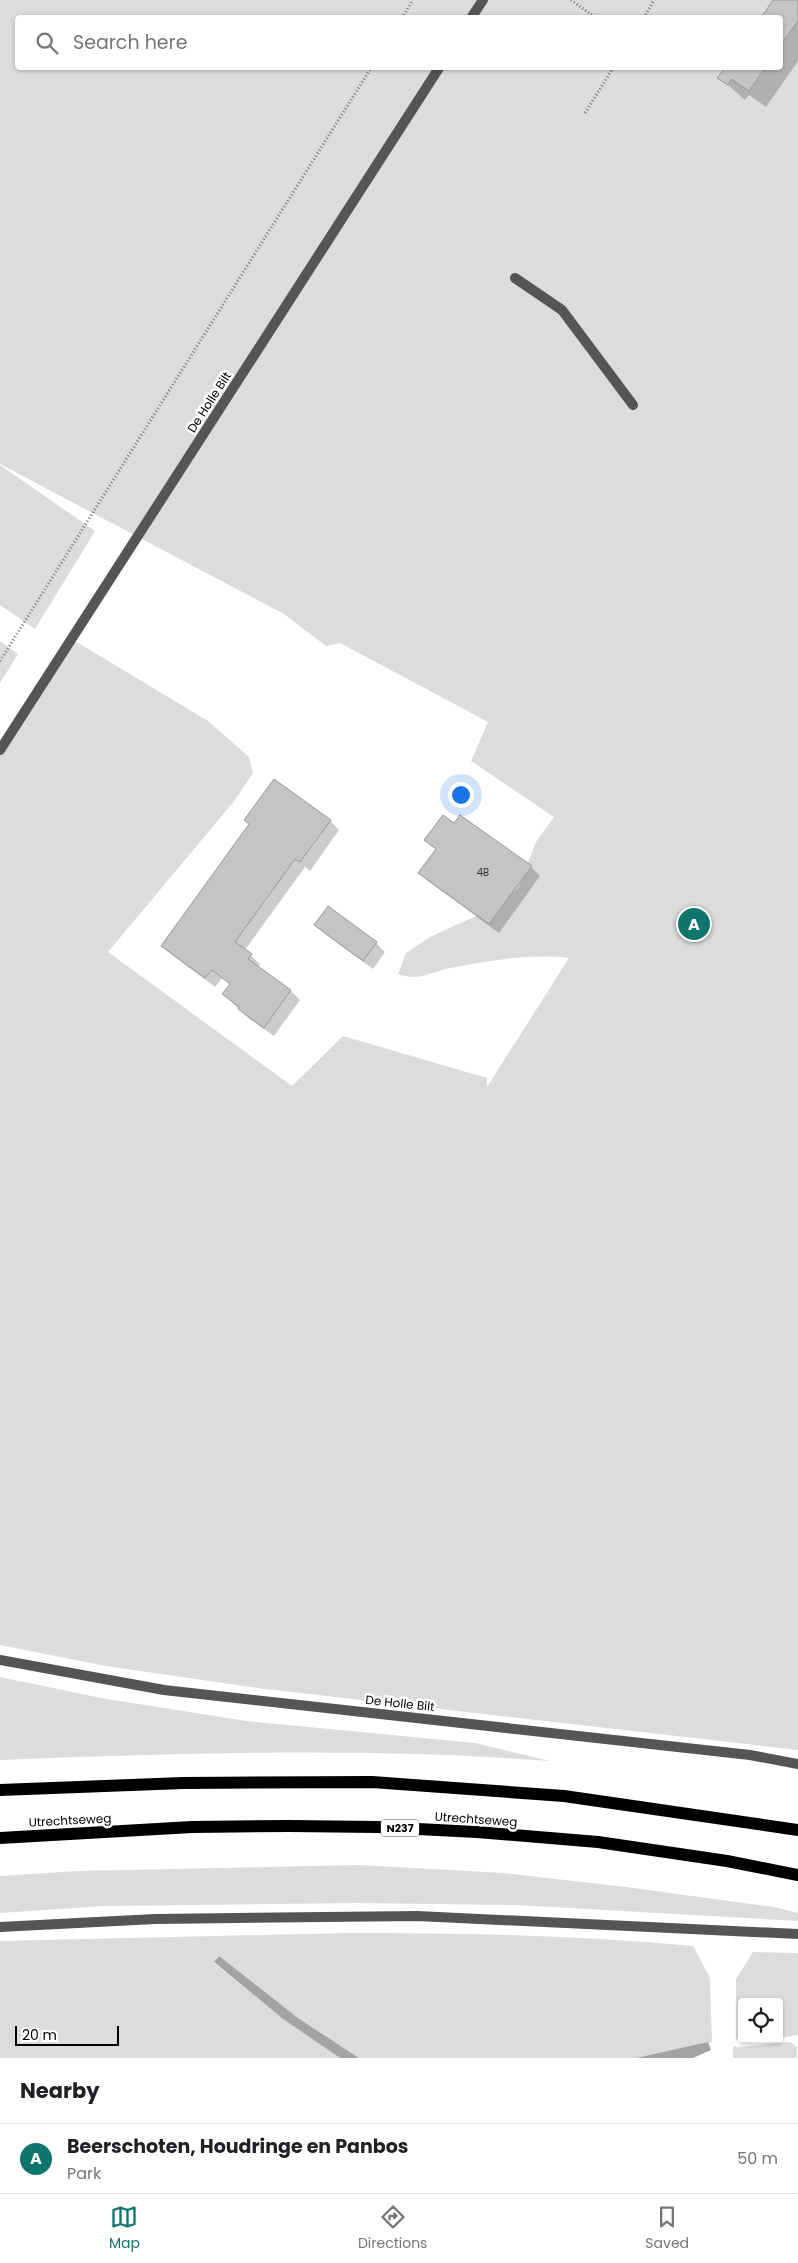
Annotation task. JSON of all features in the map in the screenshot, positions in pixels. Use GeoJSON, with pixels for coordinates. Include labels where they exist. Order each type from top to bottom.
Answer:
{"type":"FeatureCollection","features":[{"type":"Feature","properties":{"kind":"main road"},"geometry":{"type":"LineString","coordinates":[[0,1790],[184,1783],[372,1782],[564,1796],[798,1830]]}},
{"type":"Feature","properties":{"kind":"main road","name":"Utrechtseweg"},"geometry":{"type":"LineString","coordinates":[[0,1838],[202,1827],[289,1826],[477,1832],[598,1842],[727,1861],[798,1875]]}},
{"type":"Feature","properties":{"kind":"street"},"geometry":{"type":"LineString","coordinates":[[474,15],[483,0]]}},
{"type":"Feature","properties":{"kind":"street","name":"De Holle Bilt"},"geometry":{"type":"LineString","coordinates":[[0,750],[438,70]]}},
{"type":"Feature","properties":{"kind":"street"},"geometry":{"type":"LineString","coordinates":[[515,278],[562,310],[634,405]]}},
{"type":"Feature","properties":{"kind":"street","name":"De Holle Bilt"},"geometry":{"type":"LineString","coordinates":[[0,1660],[164,1690],[750,1754],[798,1764]]}},
{"type":"Feature","properties":{"kind":"street"},"geometry":{"type":"LineString","coordinates":[[0,1927],[155,1919],[417,1916],[798,1934]]}},
{"type":"Feature","properties":{"kind":"path"},"geometry":{"type":"LineString","coordinates":[[404,15],[413,0]]}},
{"type":"Feature","properties":{"kind":"path"},"geometry":{"type":"LineString","coordinates":[[571,0],[592,15]]}},
{"type":"Feature","properties":{"kind":"path"},"geometry":{"type":"LineString","coordinates":[[646,15],[654,0]]}},
{"type":"Feature","properties":{"kind":"path"},"geometry":{"type":"LineString","coordinates":[[0,661],[370,70]]}},
{"type":"Feature","properties":{"kind":"path"},"geometry":{"type":"LineString","coordinates":[[585,113],[612,70]]}},
{"type":"Feature","properties":{"kind":"shaded area"},"geometry":{"type":"Polygon","coordinates":[[[0,0],[798,0],[798,1750],[257,1688],[106,1666],[0,1645],[0,748],[70,638],[208,721],[249,757],[253,773],[235,800],[108,952],[292,1086],[343,1036],[487,1078],[487,1087],[569,958],[540,956],[509,958],[450,968],[419,977],[398,974],[406,953],[430,937],[500,905],[519,887],[536,842],[554,817],[471,761],[488,722],[340,643],[326,646],[284,614],[0,464],[0,0]]]}},
{"type":"Feature","properties":{"kind":"shaded area"},"geometry":{"type":"Polygon","coordinates":[[[0,465],[95,531],[35,629],[0,605],[0,465]]]}},
{"type":"Feature","properties":{"kind":"shaded area"},"geometry":{"type":"Polygon","coordinates":[[[0,641],[18,654],[0,683],[0,641]]]}},
{"type":"Feature","properties":{"kind":"shaded area"},"geometry":{"type":"Polygon","coordinates":[[[0,1677],[101,1698],[246,1721],[475,1743],[550,1761],[413,1754],[344,1753],[138,1755],[0,1760],[0,1677]]]}},
{"type":"Feature","properties":{"kind":"shaded area"},"geometry":{"type":"Polygon","coordinates":[[[359,1865],[504,1873],[626,1887],[774,1907],[798,1913],[798,1921],[516,1905],[356,1903],[104,1906],[0,1913],[0,1876],[78,1871],[359,1865]]]}},
{"type":"Feature","properties":{"kind":"shaded area"},"geometry":{"type":"Polygon","coordinates":[[[347,1933],[520,1935],[607,1939],[693,1946],[710,1978],[712,2042],[636,2058],[359,2058],[298,2018],[218,1956],[214,1963],[283,2019],[340,2058],[0,2058],[0,1941],[347,1933]]]}},
{"type":"Feature","properties":{"kind":"shaded area"},"geometry":{"type":"Polygon","coordinates":[[[753,1952],[798,1953],[798,2035],[783,2037],[783,1998],[738,1998],[738,2037],[736,2041],[736,1979],[753,1952]]]}},
{"type":"Feature","properties":{"kind":"shaded area"},"geometry":{"type":"Polygon","coordinates":[[[219,1956],[298,2018],[359,2058],[340,2058],[283,2019],[214,1962],[219,1956]]]}},
{"type":"Feature","properties":{"kind":"shaded area"},"geometry":{"type":"Polygon","coordinates":[[[708,2042],[711,2050],[693,2058],[636,2058],[708,2042]]]}},
{"type":"Feature","properties":{"kind":"shaded area"},"geometry":{"type":"Polygon","coordinates":[[[790,2042],[797,2047],[797,2058],[733,2058],[733,2046],[790,2042]]]}},
{"type":"Feature","properties":{"kind":"building"},"geometry":{"type":"Polygon","coordinates":[[[773,0],[798,0],[798,21],[783,42],[783,15],[763,15],[773,0]]]}},
{"type":"Feature","properties":{"kind":"building"},"geometry":{"type":"Polygon","coordinates":[[[723,70],[764,70],[749,91],[731,79],[728,85],[717,78],[723,70]]]}},
{"type":"Feature","properties":{"kind":"building"},"geometry":{"type":"Polygon","coordinates":[[[274,779],[331,820],[300,862],[295,859],[235,942],[252,954],[248,959],[291,990],[264,1028],[238,1009],[239,1007],[222,994],[230,984],[212,970],[205,978],[161,946],[249,824],[244,820],[274,779]]]}},
{"type":"Feature","properties":{"kind":"building"},"geometry":{"type":"Polygon","coordinates":[[[443,815],[454,823],[460,815],[532,866],[489,924],[418,873],[436,849],[424,840],[443,815]]]}},
{"type":"Feature","properties":{"kind":"building"},"geometry":{"type":"Polygon","coordinates":[[[328,906],[377,942],[363,961],[314,925],[328,906]]]}},
{"type":"Feature","properties":{"kind":"place","name":"Beerschoten, Houdringe en Panbos"},"geometry":{"type":"Point","coordinates":[694,924]}}]}
